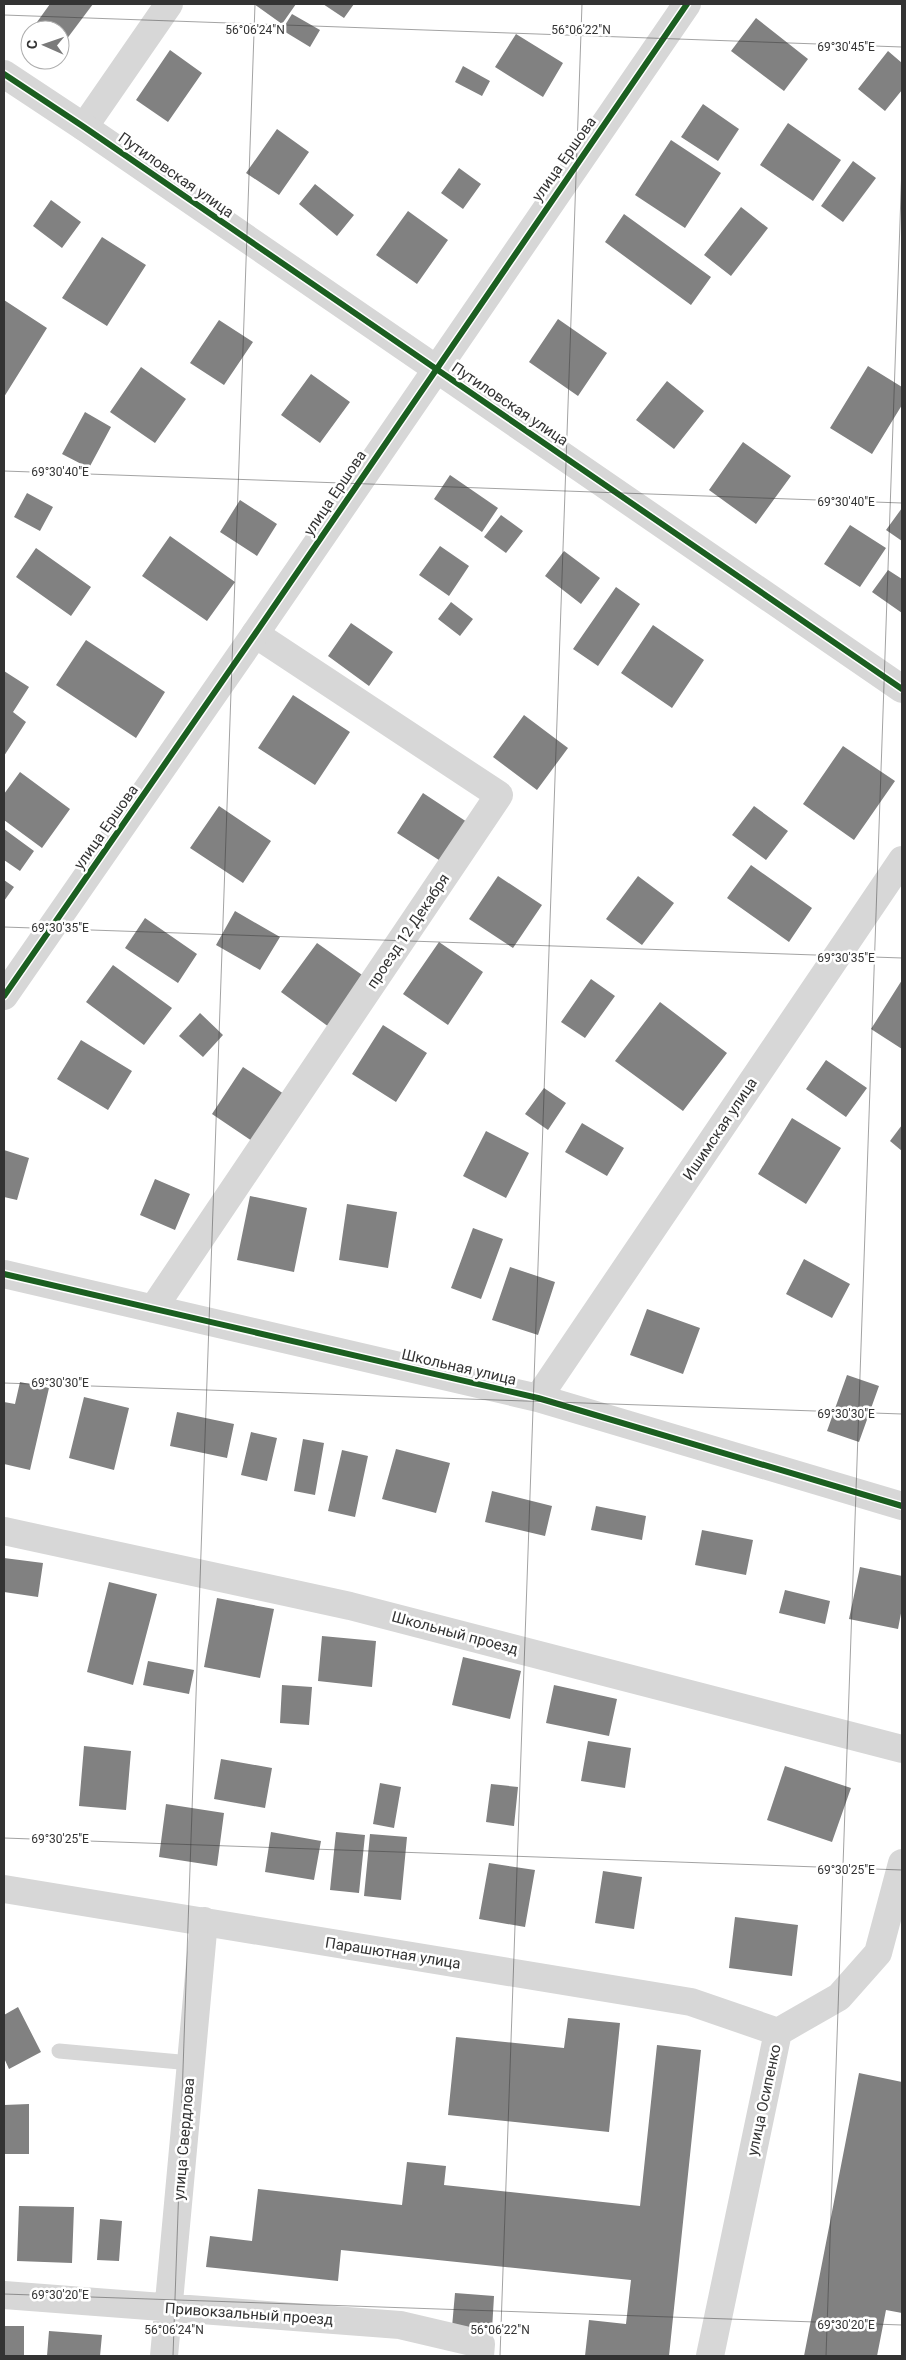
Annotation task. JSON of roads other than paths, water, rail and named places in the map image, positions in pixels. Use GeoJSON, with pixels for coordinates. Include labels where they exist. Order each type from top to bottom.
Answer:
{"type":"FeatureCollection","features":[{"type":"Feature","properties":{"kind":"street"},"geometry":{"type":"LineString","coordinates":[[84,127],[168,4]]}},
{"type":"Feature","properties":{"kind":"street","name":"улица Ершова"},"geometry":{"type":"LineString","coordinates":[[4,996],[687,4]]}},
{"type":"Feature","properties":{"kind":"street","name":"Путиловская улица"},"geometry":{"type":"LineString","coordinates":[[4,74],[902,689]]}},
{"type":"Feature","properties":{"kind":"street","name":"проезд 12 Декабря"},"geometry":{"type":"LineString","coordinates":[[153,1309],[499,795],[255,634]]}},
{"type":"Feature","properties":{"kind":"street","name":"Ишимская улица"},"geometry":{"type":"LineString","coordinates":[[538,1398],[902,860]]}},
{"type":"Feature","properties":{"kind":"street","name":"Школьная улица"},"geometry":{"type":"LineString","coordinates":[[4,1274],[538,1398],[902,1506]]}},
{"type":"Feature","properties":{"kind":"street","name":"Школьный проезд"},"geometry":{"type":"LineString","coordinates":[[4,1531],[350,1606],[902,1749]]}},
{"type":"Feature","properties":{"kind":"street","name":"улица Осипенко"},"geometry":{"type":"LineString","coordinates":[[710,2356],[778,2032],[839,1997],[878,1953],[902,1862]]}},
{"type":"Feature","properties":{"kind":"street","name":"Парашютная улица"},"geometry":{"type":"LineString","coordinates":[[4,1888],[691,2002],[778,2032]]}},
{"type":"Feature","properties":{"kind":"street","name":"улица Свердлова"},"geometry":{"type":"LineString","coordinates":[[164,2356],[204,1921]]}},
{"type":"Feature","properties":{"kind":"street","name":"Привокзальный проезд"},"geometry":{"type":"LineString","coordinates":[[4,2295],[400,2325],[487,2352]]}},
{"type":"Feature","properties":{"kind":"lane"},"geometry":{"type":"LineString","coordinates":[[59,2051],[191,2062]]}}]}
